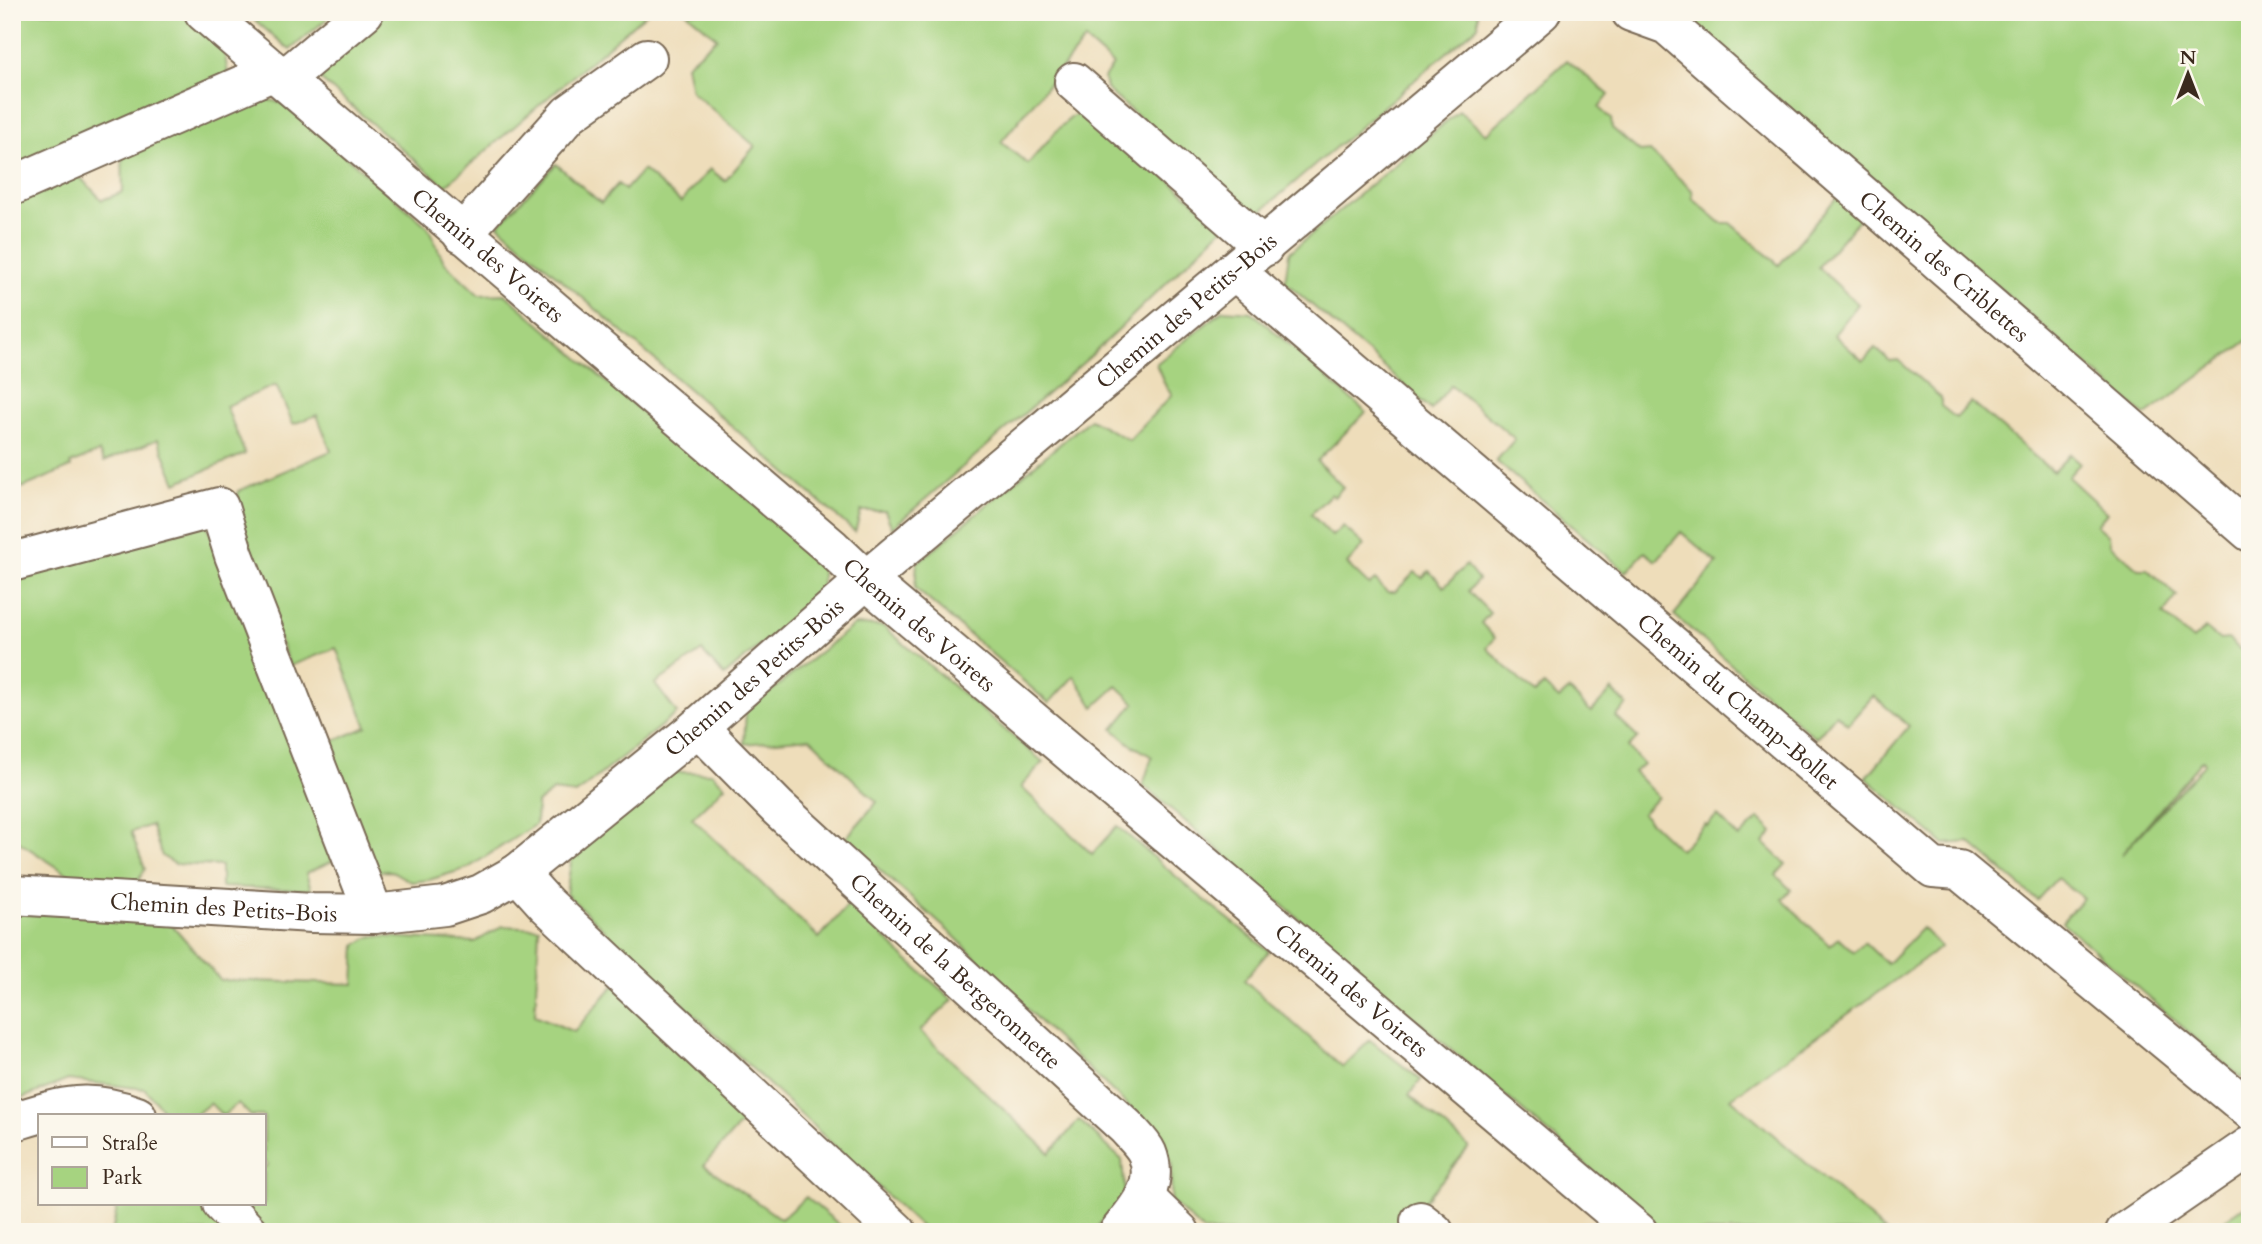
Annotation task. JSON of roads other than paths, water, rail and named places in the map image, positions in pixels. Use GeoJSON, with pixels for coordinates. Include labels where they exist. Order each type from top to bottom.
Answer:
{"type":"FeatureCollection","features":[{"type":"Feature","properties":{"kind":"street","name":"Chemin des Voirets"},"geometry":{"type":"LineString","coordinates":[[204,12],[832,548],[866,580],[1638,1232]]}},
{"type":"Feature","properties":{"kind":"street"},"geometry":{"type":"LineString","coordinates":[[12,186],[279,75],[364,12]]}},
{"type":"Feature","properties":{"kind":"street","name":"Chemin des Criblettes"},"geometry":{"type":"LineString","coordinates":[[1631,12],[1667,25],[2250,532]]}},
{"type":"Feature","properties":{"kind":"street","name":"Chemin des Petits-Bois"},"geometry":{"type":"LineString","coordinates":[[12,895],[374,914],[444,906],[481,894],[518,873],[698,727],[866,580],[1264,247],[1534,14]]}},
{"type":"Feature","properties":{"kind":"street"},"geometry":{"type":"LineString","coordinates":[[462,234],[569,114],[647,58]]}},
{"type":"Feature","properties":{"kind":"street"},"geometry":{"type":"LineString","coordinates":[[1074,82],[1264,247]]}},
{"type":"Feature","properties":{"kind":"street","name":"Chemin du Champ-Bollet"},"geometry":{"type":"LineString","coordinates":[[1235,271],[1933,868],[1959,870],[2250,1110]]}},
{"type":"Feature","properties":{"kind":"street"},"geometry":{"type":"LineString","coordinates":[[12,562],[219,507],[239,568],[374,914]]}},
{"type":"Feature","properties":{"kind":"street","name":"Chemin de la Bergeronnette"},"geometry":{"type":"LineString","coordinates":[[698,727],[778,808],[1126,1127],[1147,1152],[1151,1176],[1146,1199]]}},
{"type":"Feature","properties":{"kind":"street"},"geometry":{"type":"LineString","coordinates":[[518,873],[546,904],[897,1232]]}},
{"type":"Feature","properties":{"kind":"street"},"geometry":{"type":"LineString","coordinates":[[38,1114],[65,1106],[84,1105],[115,1108],[131,1114]]}},
{"type":"Feature","properties":{"kind":"street"},"geometry":{"type":"LineString","coordinates":[[12,1122],[38,1114]]}},
{"type":"Feature","properties":{"kind":"street"},"geometry":{"type":"LineString","coordinates":[[2125,1232],[2250,1146]]}},
{"type":"Feature","properties":{"kind":"street"},"geometry":{"type":"LineString","coordinates":[[1119,1232],[1146,1199],[1180,1232]]}},
{"type":"Feature","properties":{"kind":"street"},"geometry":{"type":"LineString","coordinates":[[224,1206],[248,1232]]}}]}
